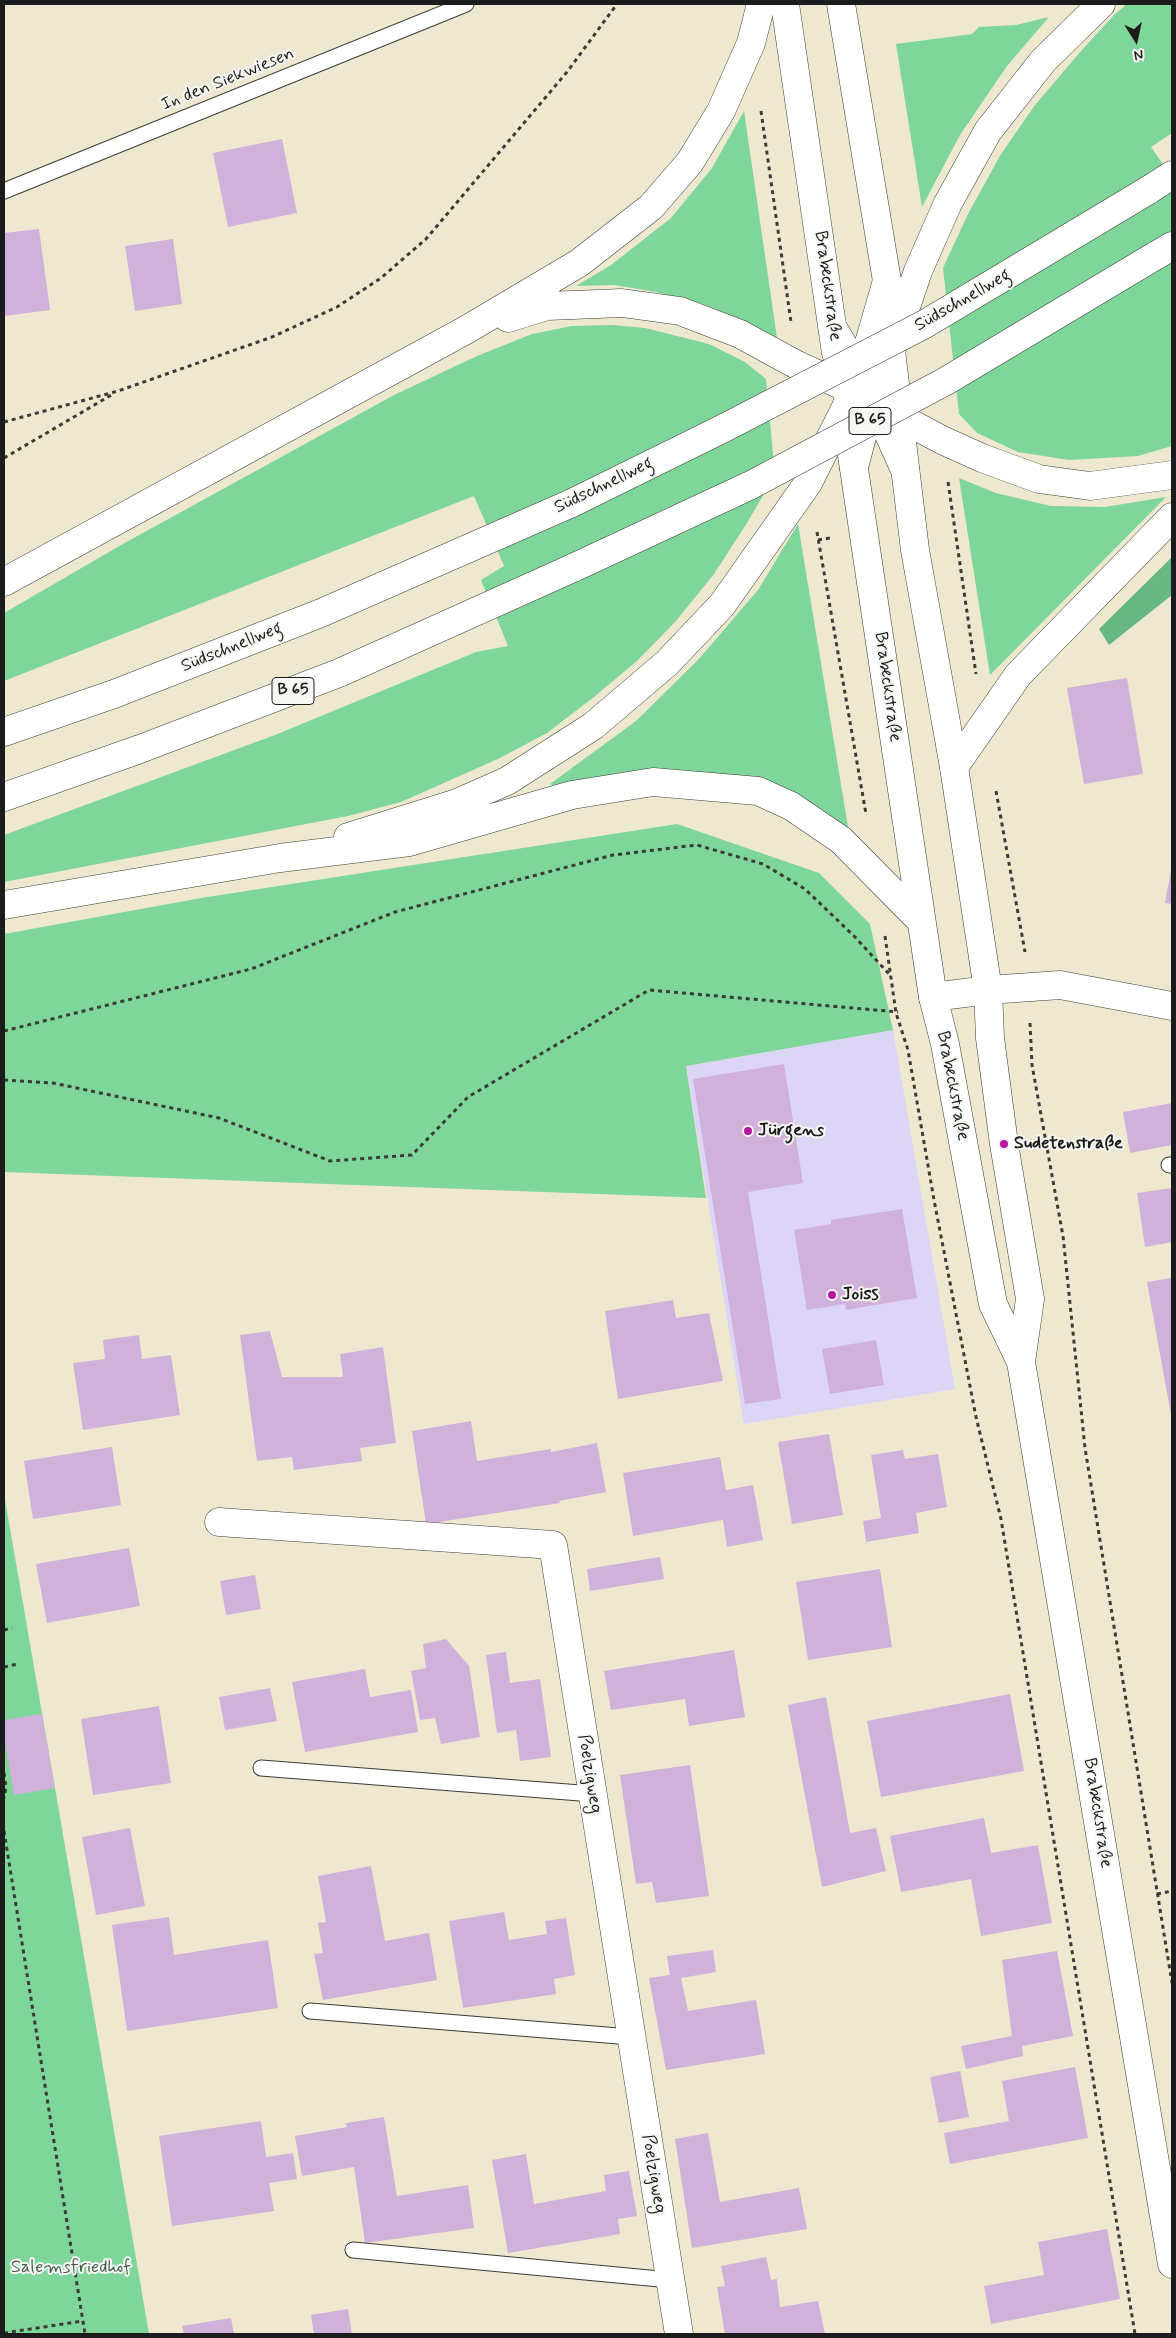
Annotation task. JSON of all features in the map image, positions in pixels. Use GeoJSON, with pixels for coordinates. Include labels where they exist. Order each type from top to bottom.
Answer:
{"type":"FeatureCollection","features":[{"type":"Feature","properties":{"kind":"main road"},"geometry":{"type":"LineString","coordinates":[[4,582],[466,330],[579,263],[651,207],[690,162],[721,111],[751,43],[761,4]]}},
{"type":"Feature","properties":{"kind":"main road","name":"Brabeckstraße"},"geometry":{"type":"LineString","coordinates":[[785,4],[833,328],[857,394],[854,467],[933,997],[946,1044],[992,1304],[1021,1362],[1172,2264]]}},
{"type":"Feature","properties":{"kind":"main road","name":"Brabeckstraße"},"geometry":{"type":"LineString","coordinates":[[841,4],[887,281],[891,351],[916,550],[954,767],[988,990],[990,1038],[1004,1144],[1030,1299],[1021,1362]]}},
{"type":"Feature","properties":{"kind":"main road"},"geometry":{"type":"LineString","coordinates":[[280,858],[457,803],[507,781],[593,726],[666,663],[722,605],[808,483],[857,394],[891,351],[918,271],[948,203],[988,131],[1043,61],[1101,4]]}},
{"type":"Feature","properties":{"kind":"main road","name":"Südschnellweg"},"geometry":{"type":"LineString","coordinates":[[4,732],[114,694],[321,613],[572,503],[724,428],[925,324],[1172,175]]}},
{"type":"Feature","properties":{"kind":"main road","name":"B 65"},"geometry":{"type":"LineString","coordinates":[[4,797],[140,749],[339,673],[575,567],[751,485],[946,381],[1164,251]]}},
{"type":"Feature","properties":{"kind":"main road"},"geometry":{"type":"LineString","coordinates":[[857,394],[887,281]]}},
{"type":"Feature","properties":{"kind":"main road"},"geometry":{"type":"LineString","coordinates":[[466,330],[546,306],[622,304],[680,312],[740,334],[942,440],[982,458],[1039,479],[1090,486],[1172,475]]}},
{"type":"Feature","properties":{"kind":"main road"},"geometry":{"type":"LineString","coordinates":[[857,394],[887,430],[905,470]]}},
{"type":"Feature","properties":{"kind":"main road"},"geometry":{"type":"LineString","coordinates":[[954,767],[1018,675],[1172,517]]}},
{"type":"Feature","properties":{"kind":"main road"},"geometry":{"type":"LineString","coordinates":[[4,905],[280,858],[410,842],[572,795],[653,782],[713,786],[758,792],[791,806],[841,840],[921,922]]}},
{"type":"Feature","properties":{"kind":"main road"},"geometry":{"type":"LineString","coordinates":[[933,997],[1028,986],[1060,985],[1172,1006]]}},
{"type":"Feature","properties":{"kind":"main road","name":"Poelzigweg"},"geometry":{"type":"LineString","coordinates":[[219,1522],[553,1545],[679,2334]]}},
{"type":"Feature","properties":{"kind":"lane","name":"In den Siekwiesen"},"geometry":{"type":"LineString","coordinates":[[4,192],[466,4]]}},
{"type":"Feature","properties":{"kind":"lane"},"geometry":{"type":"LineString","coordinates":[[261,1768],[593,1794]]}},
{"type":"Feature","properties":{"kind":"lane"},"geometry":{"type":"LineString","coordinates":[[310,2011],[631,2037]]}},
{"type":"Feature","properties":{"kind":"lane"},"geometry":{"type":"LineString","coordinates":[[352,2250],[670,2280]]}},
{"type":"Feature","properties":{"kind":"path"},"geometry":{"type":"LineString","coordinates":[[4,422],[118,391],[272,337],[336,307],[382,278],[426,239],[567,72],[617,4]]}},
{"type":"Feature","properties":{"kind":"path"},"geometry":{"type":"LineString","coordinates":[[4,458],[118,391]]}},
{"type":"Feature","properties":{"kind":"path"},"geometry":{"type":"LineString","coordinates":[[4,1031],[251,970],[395,912],[613,855],[698,845],[763,864],[805,889],[856,937],[890,976]]}},
{"type":"Feature","properties":{"kind":"path"},"geometry":{"type":"LineString","coordinates":[[1025,945],[1032,1065],[1063,1236],[1085,1448],[1172,1983]]}},
{"type":"Feature","properties":{"kind":"path"},"geometry":{"type":"LineString","coordinates":[[4,1080],[53,1083],[219,1118],[330,1161],[412,1155],[468,1097],[649,990],[896,1013]]}},
{"type":"Feature","properties":{"kind":"path"},"geometry":{"type":"LineString","coordinates":[[4,1630],[12,1628]]}},
{"type":"Feature","properties":{"kind":"path"},"geometry":{"type":"LineString","coordinates":[[4,1667],[18,1664]]}},
{"type":"Feature","properties":{"kind":"path"},"geometry":{"type":"LineString","coordinates":[[4,1773],[6,1787],[4,1798]]}},
{"type":"Feature","properties":{"kind":"path"},"geometry":{"type":"LineString","coordinates":[[4,1831],[85,2334]]}},
{"type":"Feature","properties":{"kind":"path"},"geometry":{"type":"LineString","coordinates":[[1157,1894],[1172,1891]]}},
{"type":"Feature","properties":{"kind":"path"},"geometry":{"type":"LineString","coordinates":[[4,2333],[82,2321]]}},
{"type":"Feature","properties":{"kind":"shaded area"},"geometry":{"type":"Polygon","coordinates":[[[893,1030],[955,1389],[744,1424],[686,1066],[893,1030]]]}},
{"type":"Feature","properties":{"kind":"green space"},"geometry":{"type":"Polygon","coordinates":[[[1127,4],[1172,4],[1172,133],[1151,147],[1172,177],[1172,446],[1138,456],[1069,460],[1018,452],[977,433],[959,414],[943,268],[968,214],[1001,154],[1035,105],[1081,51],[1115,14],[1127,4]]]}},
{"type":"Feature","properties":{"kind":"green space"},"geometry":{"type":"Polygon","coordinates":[[[1049,17],[1007,66],[960,135],[922,207],[896,44],[972,34],[979,27],[1016,25],[1049,17]]]}},
{"type":"Feature","properties":{"kind":"green space"},"geometry":{"type":"Polygon","coordinates":[[[744,111],[777,338],[742,320],[703,304],[656,292],[614,285],[576,286],[611,265],[671,218],[712,168],[744,111]]]}},
{"type":"Feature","properties":{"kind":"green space"},"geometry":{"type":"Polygon","coordinates":[[[613,325],[645,328],[709,344],[745,362],[766,379],[775,475],[714,574],[676,621],[638,660],[547,733],[500,758],[401,802],[348,816],[4,882],[4,835],[275,735],[476,652],[508,646],[481,580],[504,566],[474,496],[4,681],[4,613],[121,545],[394,395],[477,356],[532,334],[572,326],[613,325]]]}},
{"type":"Feature","properties":{"kind":"green space"},"geometry":{"type":"Polygon","coordinates":[[[959,478],[996,493],[1051,506],[1105,507],[1166,497],[990,675],[959,478]]]}},
{"type":"Feature","properties":{"kind":"green space"},"geometry":{"type":"Polygon","coordinates":[[[798,524],[849,833],[759,783],[702,772],[650,771],[553,786],[550,784],[636,721],[698,660],[758,590],[798,524]]]}},
{"type":"Feature","properties":{"kind":"green space"},"geometry":{"type":"Polygon","coordinates":[[[1172,557],[1172,595],[1109,645],[1099,629],[1172,557]]]}},
{"type":"Feature","properties":{"kind":"green space"},"geometry":{"type":"Polygon","coordinates":[[[677,824],[819,873],[870,924],[893,1030],[686,1066],[706,1198],[4,1172],[4,934],[201,898],[677,824]]]}},
{"type":"Feature","properties":{"kind":"green space","name":"Salemsfriedhof"},"geometry":{"type":"Polygon","coordinates":[[[4,1494],[55,1788],[149,2334],[4,2334],[4,1494]]]}},
{"type":"Feature","properties":{"kind":"building"},"geometry":{"type":"Polygon","coordinates":[[[282,139],[297,213],[228,227],[213,153],[282,139]]]}},
{"type":"Feature","properties":{"kind":"building"},"geometry":{"type":"Polygon","coordinates":[[[39,229],[50,310],[4,316],[4,233],[39,229]]]}},
{"type":"Feature","properties":{"kind":"building"},"geometry":{"type":"Polygon","coordinates":[[[173,239],[182,304],[135,311],[125,246],[173,239]]]}},
{"type":"Feature","properties":{"kind":"building"},"geometry":{"type":"Polygon","coordinates":[[[1127,678],[1143,774],[1084,784],[1067,688],[1127,678]]]}},
{"type":"Feature","properties":{"kind":"building"},"geometry":{"type":"Polygon","coordinates":[[[1172,870],[1172,904],[1165,903],[1172,870]]]}},
{"type":"Feature","properties":{"kind":"building"},"geometry":{"type":"Polygon","coordinates":[[[784,1064],[803,1183],[748,1192],[781,1399],[745,1404],[693,1079],[784,1064]]]}},
{"type":"Feature","properties":{"kind":"building"},"geometry":{"type":"Polygon","coordinates":[[[1172,1103],[1172,1145],[1130,1153],[1123,1112],[1172,1103]]]}},
{"type":"Feature","properties":{"kind":"building"},"geometry":{"type":"Polygon","coordinates":[[[1172,1188],[1172,1242],[1145,1247],[1137,1193],[1172,1188]]]}},
{"type":"Feature","properties":{"kind":"building"},"geometry":{"type":"Polygon","coordinates":[[[902,1209],[917,1298],[846,1310],[845,1304],[807,1310],[794,1230],[831,1224],[831,1220],[902,1209]]]}},
{"type":"Feature","properties":{"kind":"building"},"geometry":{"type":"Polygon","coordinates":[[[1172,1278],[1172,1414],[1171,1415],[1147,1282],[1172,1278]]]}},
{"type":"Feature","properties":{"kind":"building"},"geometry":{"type":"Polygon","coordinates":[[[673,1300],[676,1318],[709,1313],[723,1381],[618,1399],[605,1311],[673,1300]]]}},
{"type":"Feature","properties":{"kind":"building"},"geometry":{"type":"Polygon","coordinates":[[[270,1331],[282,1377],[343,1377],[340,1354],[383,1347],[396,1443],[360,1448],[362,1461],[294,1470],[292,1457],[257,1461],[240,1335],[270,1331]]]}},
{"type":"Feature","properties":{"kind":"building"},"geometry":{"type":"Polygon","coordinates":[[[139,1335],[142,1359],[171,1355],[180,1415],[83,1430],[73,1363],[105,1359],[103,1340],[139,1335]]]}},
{"type":"Feature","properties":{"kind":"building"},"geometry":{"type":"Polygon","coordinates":[[[876,1340],[884,1385],[830,1394],[822,1349],[876,1340]]]}},
{"type":"Feature","properties":{"kind":"building"},"geometry":{"type":"Polygon","coordinates":[[[471,1421],[477,1461],[551,1449],[551,1452],[597,1443],[606,1492],[559,1501],[560,1503],[426,1524],[412,1431],[471,1421]]]}},
{"type":"Feature","properties":{"kind":"building"},"geometry":{"type":"Polygon","coordinates":[[[829,1434],[843,1515],[792,1524],[778,1442],[829,1434]]]}},
{"type":"Feature","properties":{"kind":"building"},"geometry":{"type":"Polygon","coordinates":[[[112,1447],[121,1505],[33,1519],[24,1461],[112,1447]]]}},
{"type":"Feature","properties":{"kind":"building"},"geometry":{"type":"Polygon","coordinates":[[[903,1450],[905,1459],[938,1454],[947,1507],[916,1513],[919,1533],[866,1542],[863,1521],[881,1518],[871,1455],[903,1450]]]}},
{"type":"Feature","properties":{"kind":"building"},"geometry":{"type":"Polygon","coordinates":[[[720,1457],[726,1490],[753,1485],[763,1540],[727,1547],[723,1520],[633,1536],[623,1473],[720,1457]]]}},
{"type":"Feature","properties":{"kind":"building"},"geometry":{"type":"Polygon","coordinates":[[[129,1548],[140,1606],[47,1623],[36,1564],[129,1548]]]}},
{"type":"Feature","properties":{"kind":"building"},"geometry":{"type":"Polygon","coordinates":[[[660,1557],[664,1579],[590,1591],[587,1569],[660,1557]]]}},
{"type":"Feature","properties":{"kind":"building"},"geometry":{"type":"Polygon","coordinates":[[[880,1569],[892,1647],[808,1660],[796,1582],[880,1569]]]}},
{"type":"Feature","properties":{"kind":"building"},"geometry":{"type":"Polygon","coordinates":[[[255,1575],[261,1609],[226,1615],[220,1581],[255,1575]]]}},
{"type":"Feature","properties":{"kind":"building"},"geometry":{"type":"Polygon","coordinates":[[[446,1639],[469,1666],[480,1737],[441,1744],[435,1718],[420,1720],[411,1671],[426,1668],[423,1644],[446,1639]]]}},
{"type":"Feature","properties":{"kind":"building"},"geometry":{"type":"Polygon","coordinates":[[[734,1650],[745,1717],[689,1726],[685,1699],[611,1710],[604,1671],[734,1650]]]}},
{"type":"Feature","properties":{"kind":"building"},"geometry":{"type":"Polygon","coordinates":[[[506,1652],[510,1683],[540,1679],[551,1757],[520,1761],[516,1730],[497,1733],[486,1655],[506,1652]]]}},
{"type":"Feature","properties":{"kind":"building"},"geometry":{"type":"Polygon","coordinates":[[[365,1669],[370,1697],[411,1690],[418,1732],[305,1752],[292,1682],[365,1669]]]}},
{"type":"Feature","properties":{"kind":"building"},"geometry":{"type":"Polygon","coordinates":[[[270,1688],[277,1721],[225,1730],[219,1697],[270,1688]]]}},
{"type":"Feature","properties":{"kind":"building"},"geometry":{"type":"Polygon","coordinates":[[[1010,1694],[1024,1771],[881,1797],[867,1721],[1010,1694]]]}},
{"type":"Feature","properties":{"kind":"building"},"geometry":{"type":"Polygon","coordinates":[[[826,1697],[850,1833],[876,1828],[886,1871],[822,1887],[788,1705],[826,1697]]]}},
{"type":"Feature","properties":{"kind":"building"},"geometry":{"type":"Polygon","coordinates":[[[159,1706],[171,1783],[93,1795],[81,1719],[159,1706]]]}},
{"type":"Feature","properties":{"kind":"building"},"geometry":{"type":"Polygon","coordinates":[[[42,1714],[55,1788],[14,1795],[4,1736],[4,1720],[42,1714]]]}},
{"type":"Feature","properties":{"kind":"building"},"geometry":{"type":"Polygon","coordinates":[[[690,1765],[709,1896],[656,1903],[652,1882],[636,1884],[620,1775],[690,1765]]]}},
{"type":"Feature","properties":{"kind":"building"},"geometry":{"type":"Polygon","coordinates":[[[984,1818],[991,1853],[1038,1845],[1052,1923],[981,1936],[971,1879],[901,1892],[890,1836],[984,1818]]]}},
{"type":"Feature","properties":{"kind":"building"},"geometry":{"type":"Polygon","coordinates":[[[130,1828],[145,1906],[96,1915],[82,1837],[130,1828]]]}},
{"type":"Feature","properties":{"kind":"building"},"geometry":{"type":"Polygon","coordinates":[[[371,1866],[385,1941],[429,1933],[437,1980],[323,2000],[314,1954],[323,1953],[318,1923],[326,1922],[318,1876],[371,1866]]]}},
{"type":"Feature","properties":{"kind":"building"},"geometry":{"type":"Polygon","coordinates":[[[504,1912],[509,1940],[547,1934],[545,1921],[566,1918],[575,1975],[554,1979],[556,1994],[463,2008],[449,1921],[504,1912]]]}},
{"type":"Feature","properties":{"kind":"building"},"geometry":{"type":"Polygon","coordinates":[[[169,1917],[174,1955],[268,1940],[278,2008],[127,2031],[112,1925],[169,1917]]]}},
{"type":"Feature","properties":{"kind":"building"},"geometry":{"type":"Polygon","coordinates":[[[713,1950],[716,1972],[681,1978],[688,2011],[756,2000],[765,2054],[666,2070],[649,1978],[670,1975],[667,1956],[713,1950]]]}},
{"type":"Feature","properties":{"kind":"building"},"geometry":{"type":"Polygon","coordinates":[[[1057,1951],[1073,2036],[1022,2046],[1023,2056],[966,2069],[961,2046],[1012,2036],[1002,1960],[1057,1951]]]}},
{"type":"Feature","properties":{"kind":"building"},"geometry":{"type":"Polygon","coordinates":[[[1075,2067],[1088,2138],[950,2164],[944,2133],[1009,2121],[1002,2081],[1075,2067]]]}},
{"type":"Feature","properties":{"kind":"building"},"geometry":{"type":"Polygon","coordinates":[[[960,2071],[969,2117],[939,2123],[930,2077],[960,2071]]]}},
{"type":"Feature","properties":{"kind":"building"},"geometry":{"type":"Polygon","coordinates":[[[384,2117],[397,2196],[468,2185],[474,2228],[365,2243],[354,2167],[302,2176],[295,2136],[347,2127],[346,2123],[384,2117]]]}},
{"type":"Feature","properties":{"kind":"building"},"geometry":{"type":"Polygon","coordinates":[[[261,2121],[266,2157],[293,2153],[297,2179],[269,2183],[274,2211],[172,2226],[159,2136],[261,2121]]]}},
{"type":"Feature","properties":{"kind":"building"},"geometry":{"type":"Polygon","coordinates":[[[708,2133],[720,2202],[799,2188],[807,2229],[692,2248],[675,2139],[708,2133]]]}},
{"type":"Feature","properties":{"kind":"building"},"geometry":{"type":"Polygon","coordinates":[[[526,2154],[534,2204],[606,2191],[604,2175],[629,2171],[637,2216],[618,2219],[620,2234],[508,2253],[492,2160],[526,2154]]]}},
{"type":"Feature","properties":{"kind":"building"},"geometry":{"type":"Polygon","coordinates":[[[1107,2229],[1120,2299],[991,2324],[984,2286],[1044,2275],[1038,2242],[1107,2229]]]}},
{"type":"Feature","properties":{"kind":"building"},"geometry":{"type":"Polygon","coordinates":[[[766,2257],[771,2280],[777,2279],[780,2307],[818,2301],[825,2334],[725,2334],[717,2287],[725,2286],[721,2266],[766,2257]]]}},
{"type":"Feature","properties":{"kind":"building"},"geometry":{"type":"Polygon","coordinates":[[[348,2309],[352,2334],[314,2334],[311,2315],[348,2309]]]}},
{"type":"Feature","properties":{"kind":"building"},"geometry":{"type":"Polygon","coordinates":[[[231,2318],[234,2334],[184,2334],[182,2326],[231,2318]]]}},
{"type":"Feature","properties":{"kind":"place","name":"Jürgens"},"geometry":{"type":"Point","coordinates":[748,1131]}},
{"type":"Feature","properties":{"kind":"place","name":"Sudetenstraße"},"geometry":{"type":"Point","coordinates":[1004,1144]}},
{"type":"Feature","properties":{"kind":"place","name":"Joiss"},"geometry":{"type":"Point","coordinates":[832,1295]}}]}
